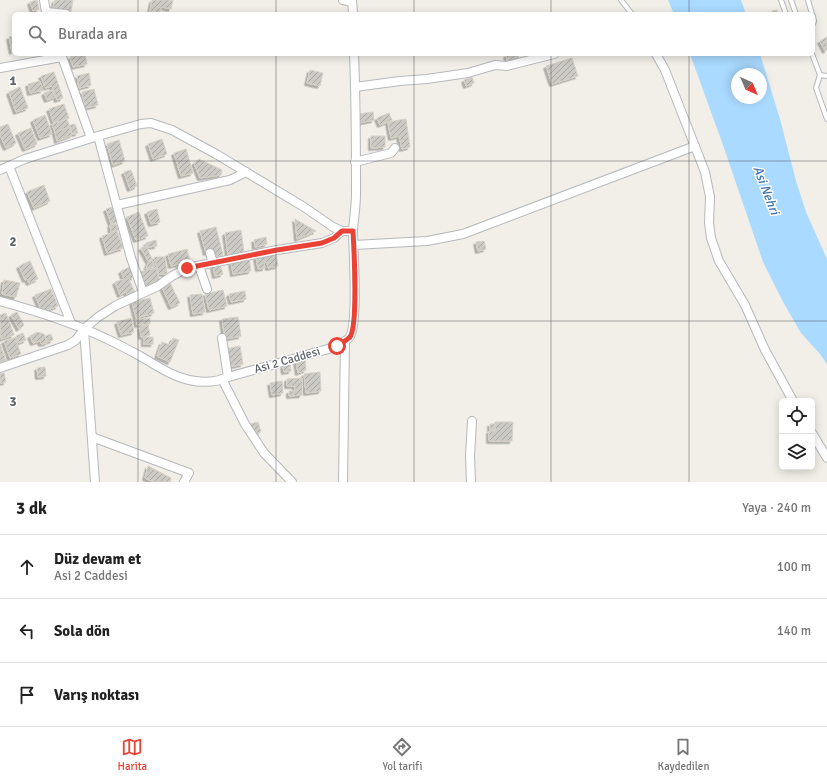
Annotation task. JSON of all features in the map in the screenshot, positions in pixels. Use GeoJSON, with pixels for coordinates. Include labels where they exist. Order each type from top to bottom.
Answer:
{"type":"FeatureCollection","features":[{"type":"Feature","properties":{"kind":"street"},"geometry":{"type":"LineString","coordinates":[[44,0],[46,12]]}},
{"type":"Feature","properties":{"kind":"street"},"geometry":{"type":"LineString","coordinates":[[343,0],[352,1],[353,12]]}},
{"type":"Feature","properties":{"kind":"street"},"geometry":{"type":"LineString","coordinates":[[0,68],[61,56],[94,137],[117,205],[131,258],[143,292]]}},
{"type":"Feature","properties":{"kind":"street"},"geometry":{"type":"LineString","coordinates":[[343,482],[345,341],[350,336],[352,330],[355,299],[353,231],[356,194],[354,56]]}},
{"type":"Feature","properties":{"kind":"street"},"geometry":{"type":"LineString","coordinates":[[355,87],[468,73],[495,65],[507,66],[545,56]]}},
{"type":"Feature","properties":{"kind":"street"},"geometry":{"type":"LineString","coordinates":[[657,56],[665,70],[705,172],[710,197],[709,223],[711,238],[719,261],[745,305],[765,350],[791,398]]}},
{"type":"Feature","properties":{"kind":"street"},"geometry":{"type":"LineString","coordinates":[[0,170],[94,137],[141,124],[151,123],[172,130],[246,172],[304,207],[324,222],[342,231],[353,231]]}},
{"type":"Feature","properties":{"kind":"street"},"geometry":{"type":"LineString","coordinates":[[354,245],[427,241],[463,234],[695,146]]}},
{"type":"Feature","properties":{"kind":"street"},"geometry":{"type":"LineString","coordinates":[[355,162],[391,153],[395,148]]}},
{"type":"Feature","properties":{"kind":"street"},"geometry":{"type":"LineString","coordinates":[[9,166],[71,323]]}},
{"type":"Feature","properties":{"kind":"street"},"geometry":{"type":"LineString","coordinates":[[117,205],[230,180],[246,172]]}},
{"type":"Feature","properties":{"kind":"street"},"geometry":{"type":"LineString","coordinates":[[0,368],[68,345],[76,340],[84,329],[98,317],[115,306],[158,286],[187,268],[322,243],[334,238],[342,231]]}},
{"type":"Feature","properties":{"kind":"street"},"geometry":{"type":"LineString","coordinates":[[210,253],[213,263]]}},
{"type":"Feature","properties":{"kind":"street"},"geometry":{"type":"LineString","coordinates":[[199,266],[207,289]]}},
{"type":"Feature","properties":{"kind":"street","name":"Asi 2 Caddesi"},"geometry":{"type":"LineString","coordinates":[[0,301],[71,323],[138,354],[170,373],[187,380],[200,382],[209,383],[337,346],[345,341]]}},
{"type":"Feature","properties":{"kind":"street"},"geometry":{"type":"LineString","coordinates":[[84,329],[96,482]]}},
{"type":"Feature","properties":{"kind":"street"},"geometry":{"type":"LineString","coordinates":[[222,338],[225,378],[245,424],[264,453],[292,482]]}},
{"type":"Feature","properties":{"kind":"street"},"geometry":{"type":"LineString","coordinates":[[471,482],[470,456],[472,421]]}},
{"type":"Feature","properties":{"kind":"street"},"geometry":{"type":"LineString","coordinates":[[813,434],[827,458]]}},
{"type":"Feature","properties":{"kind":"street"},"geometry":{"type":"LineString","coordinates":[[92,437],[189,473],[184,482]]}},
{"type":"Feature","properties":{"kind":"lane"},"geometry":{"type":"LineString","coordinates":[[621,0],[630,12]]}},
{"type":"Feature","properties":{"kind":"lane"},"geometry":{"type":"LineString","coordinates":[[781,0],[785,12]]}},
{"type":"Feature","properties":{"kind":"lane"},"geometry":{"type":"LineString","coordinates":[[791,0],[795,12]]}},
{"type":"Feature","properties":{"kind":"lane"},"geometry":{"type":"LineString","coordinates":[[808,0],[812,12]]}},
{"type":"Feature","properties":{"kind":"lane"},"geometry":{"type":"LineString","coordinates":[[813,56],[820,75],[816,88],[827,119]]}},
{"type":"Feature","properties":{"kind":"lane"},"geometry":{"type":"LineString","coordinates":[[820,75],[827,76]]}},
{"type":"Feature","properties":{"kind":"water"},"geometry":{"type":"Polygon","coordinates":[[[668,0],[741,0],[745,12],[673,12],[668,0]]]}},
{"type":"Feature","properties":{"kind":"water","name":"Asi Nehri"},"geometry":{"type":"Polygon","coordinates":[[[691,56],[761,56],[764,68],[731,68],[731,104],[767,104],[767,77],[806,212],[827,259],[827,364],[801,333],[763,262],[691,56]]]}},
{"type":"Feature","properties":{"kind":"building"},"geometry":{"type":"Polygon","coordinates":[[[37,0],[39,9],[33,11],[30,2],[37,0]]]}},
{"type":"Feature","properties":{"kind":"building"},"geometry":{"type":"Polygon","coordinates":[[[55,0],[73,0],[71,12],[53,8],[55,0]]]}},
{"type":"Feature","properties":{"kind":"building"},"geometry":{"type":"Polygon","coordinates":[[[152,0],[173,0],[171,9],[161,7],[160,12],[150,11],[152,0]]]}},
{"type":"Feature","properties":{"kind":"building"},"geometry":{"type":"Polygon","coordinates":[[[12,36],[12,52],[9,37],[12,36]]]}},
{"type":"Feature","properties":{"kind":"building"},"geometry":{"type":"Polygon","coordinates":[[[827,37],[827,50],[825,51],[820,41],[827,37]]]}},
{"type":"Feature","properties":{"kind":"building"},"geometry":{"type":"Polygon","coordinates":[[[85,56],[87,64],[73,67],[70,57],[85,56]]]}},
{"type":"Feature","properties":{"kind":"building"},"geometry":{"type":"Polygon","coordinates":[[[506,56],[518,56],[519,62],[508,64],[506,56]]]}},
{"type":"Feature","properties":{"kind":"building"},"geometry":{"type":"Polygon","coordinates":[[[572,58],[578,76],[552,84],[546,66],[572,58]]]}},
{"type":"Feature","properties":{"kind":"building"},"geometry":{"type":"Polygon","coordinates":[[[310,70],[323,73],[320,86],[307,83],[310,70]]]}},
{"type":"Feature","properties":{"kind":"building"},"geometry":{"type":"Polygon","coordinates":[[[54,72],[63,98],[57,100],[52,86],[45,88],[41,76],[54,72]]]}},
{"type":"Feature","properties":{"kind":"building"},"geometry":{"type":"Polygon","coordinates":[[[89,73],[91,85],[79,88],[77,76],[89,73]]]}},
{"type":"Feature","properties":{"kind":"building"},"geometry":{"type":"Polygon","coordinates":[[[472,77],[474,83],[466,86],[464,80],[472,77]]]}},
{"type":"Feature","properties":{"kind":"building"},"geometry":{"type":"Polygon","coordinates":[[[40,81],[43,90],[30,93],[28,84],[40,81]]]}},
{"type":"Feature","properties":{"kind":"building"},"geometry":{"type":"Polygon","coordinates":[[[20,87],[28,108],[16,112],[9,92],[20,87]]]}},
{"type":"Feature","properties":{"kind":"building"},"geometry":{"type":"Polygon","coordinates":[[[94,89],[98,105],[85,108],[82,92],[94,89]]]}},
{"type":"Feature","properties":{"kind":"building"},"geometry":{"type":"Polygon","coordinates":[[[52,90],[55,97],[47,100],[44,93],[52,90]]]}},
{"type":"Feature","properties":{"kind":"building"},"geometry":{"type":"Polygon","coordinates":[[[64,104],[69,118],[54,123],[49,109],[64,104]]]}},
{"type":"Feature","properties":{"kind":"building"},"geometry":{"type":"Polygon","coordinates":[[[373,112],[374,120],[359,123],[358,114],[373,112]]]}},
{"type":"Feature","properties":{"kind":"building"},"geometry":{"type":"Polygon","coordinates":[[[389,113],[392,120],[380,125],[377,118],[389,113]]]}},
{"type":"Feature","properties":{"kind":"building"},"geometry":{"type":"Polygon","coordinates":[[[45,115],[52,134],[40,138],[33,120],[45,115]]]}},
{"type":"Feature","properties":{"kind":"building"},"geometry":{"type":"Polygon","coordinates":[[[67,119],[70,127],[55,132],[52,124],[67,119]]]}},
{"type":"Feature","properties":{"kind":"building"},"geometry":{"type":"Polygon","coordinates":[[[406,119],[410,147],[402,149],[399,136],[391,138],[388,122],[406,119]]]}},
{"type":"Feature","properties":{"kind":"building"},"geometry":{"type":"Polygon","coordinates":[[[8,124],[16,143],[6,148],[0,135],[0,127],[8,124]]]}},
{"type":"Feature","properties":{"kind":"building"},"geometry":{"type":"Polygon","coordinates":[[[75,124],[78,133],[72,134],[70,125],[75,124]]]}},
{"type":"Feature","properties":{"kind":"building"},"geometry":{"type":"Polygon","coordinates":[[[69,127],[72,135],[57,141],[55,132],[69,127]]]}},
{"type":"Feature","properties":{"kind":"building"},"geometry":{"type":"Polygon","coordinates":[[[31,128],[37,144],[25,149],[18,133],[31,128]]]}},
{"type":"Feature","properties":{"kind":"building"},"geometry":{"type":"Polygon","coordinates":[[[371,136],[385,136],[385,147],[371,148],[371,136]]]}},
{"type":"Feature","properties":{"kind":"building"},"geometry":{"type":"Polygon","coordinates":[[[162,139],[167,154],[153,159],[148,144],[162,139]]]}},
{"type":"Feature","properties":{"kind":"building"},"geometry":{"type":"Polygon","coordinates":[[[119,140],[125,161],[113,165],[107,144],[119,140]]]}},
{"type":"Feature","properties":{"kind":"building"},"geometry":{"type":"Polygon","coordinates":[[[186,149],[193,173],[181,176],[174,153],[186,149]]]}},
{"type":"Feature","properties":{"kind":"building"},"geometry":{"type":"Polygon","coordinates":[[[199,159],[222,170],[221,175],[200,178],[194,163],[199,159]]]}},
{"type":"Feature","properties":{"kind":"building"},"geometry":{"type":"Polygon","coordinates":[[[131,170],[137,186],[130,189],[124,172],[131,170]]]}},
{"type":"Feature","properties":{"kind":"building"},"geometry":{"type":"Polygon","coordinates":[[[44,185],[50,201],[34,208],[27,192],[44,185]]]}},
{"type":"Feature","properties":{"kind":"building"},"geometry":{"type":"Polygon","coordinates":[[[113,207],[117,222],[111,224],[106,209],[113,207]]]}},
{"type":"Feature","properties":{"kind":"building"},"geometry":{"type":"Polygon","coordinates":[[[157,209],[160,222],[151,224],[147,212],[157,209]]]}},
{"type":"Feature","properties":{"kind":"building"},"geometry":{"type":"Polygon","coordinates":[[[139,212],[148,236],[136,240],[127,217],[139,212]]]}},
{"type":"Feature","properties":{"kind":"building"},"geometry":{"type":"Polygon","coordinates":[[[295,219],[316,231],[297,239],[295,219]]]}},
{"type":"Feature","properties":{"kind":"building"},"geometry":{"type":"Polygon","coordinates":[[[116,224],[118,230],[111,232],[110,225],[116,224]]]}},
{"type":"Feature","properties":{"kind":"building"},"geometry":{"type":"Polygon","coordinates":[[[216,227],[223,255],[215,257],[214,251],[206,253],[200,231],[216,227]]]}},
{"type":"Feature","properties":{"kind":"building"},"geometry":{"type":"Polygon","coordinates":[[[241,230],[244,252],[228,255],[225,233],[241,230]]]}},
{"type":"Feature","properties":{"kind":"building"},"geometry":{"type":"Polygon","coordinates":[[[117,231],[123,248],[107,253],[102,236],[117,231]]]}},
{"type":"Feature","properties":{"kind":"building"},"geometry":{"type":"Polygon","coordinates":[[[266,237],[267,244],[255,247],[254,240],[266,237]]]}},
{"type":"Feature","properties":{"kind":"building"},"geometry":{"type":"Polygon","coordinates":[[[156,240],[157,246],[148,247],[146,243],[156,240]]]}},
{"type":"Feature","properties":{"kind":"building"},"geometry":{"type":"Polygon","coordinates":[[[484,241],[486,249],[478,251],[476,242],[484,241]]]}},
{"type":"Feature","properties":{"kind":"building"},"geometry":{"type":"Polygon","coordinates":[[[146,246],[152,259],[148,261],[141,248],[146,246]]]}},
{"type":"Feature","properties":{"kind":"building"},"geometry":{"type":"Polygon","coordinates":[[[187,249],[190,261],[171,266],[168,254],[187,249]]]}},
{"type":"Feature","properties":{"kind":"building"},"geometry":{"type":"Polygon","coordinates":[[[276,253],[278,266],[268,268],[267,262],[264,263],[265,268],[258,269],[256,257],[276,253]]]}},
{"type":"Feature","properties":{"kind":"building"},"geometry":{"type":"Polygon","coordinates":[[[154,257],[165,257],[167,274],[159,274],[154,257]]]}},
{"type":"Feature","properties":{"kind":"building"},"geometry":{"type":"Polygon","coordinates":[[[249,258],[251,271],[233,274],[231,262],[249,258]]]}},
{"type":"Feature","properties":{"kind":"building"},"geometry":{"type":"Polygon","coordinates":[[[152,260],[155,266],[146,269],[149,261],[152,260]]]}},
{"type":"Feature","properties":{"kind":"building"},"geometry":{"type":"Polygon","coordinates":[[[30,261],[38,279],[29,283],[27,279],[25,280],[19,266],[30,261]]]}},
{"type":"Feature","properties":{"kind":"building"},"geometry":{"type":"Polygon","coordinates":[[[220,264],[223,274],[215,276],[213,266],[220,264]]]}},
{"type":"Feature","properties":{"kind":"building"},"geometry":{"type":"Polygon","coordinates":[[[130,267],[134,277],[129,279],[135,293],[128,296],[126,292],[120,295],[115,282],[124,279],[121,271],[130,267]]]}},
{"type":"Feature","properties":{"kind":"building"},"geometry":{"type":"Polygon","coordinates":[[[156,268],[160,281],[144,287],[140,272],[156,268]]]}},
{"type":"Feature","properties":{"kind":"building"},"geometry":{"type":"Polygon","coordinates":[[[4,280],[20,283],[16,297],[2,294],[4,280]]]}},
{"type":"Feature","properties":{"kind":"building"},"geometry":{"type":"Polygon","coordinates":[[[170,283],[180,303],[171,307],[162,287],[170,283]]]}},
{"type":"Feature","properties":{"kind":"building"},"geometry":{"type":"Polygon","coordinates":[[[51,289],[58,306],[42,312],[35,295],[51,289]]]}},
{"type":"Feature","properties":{"kind":"building"},"geometry":{"type":"Polygon","coordinates":[[[223,290],[227,306],[209,310],[205,294],[223,290]]]}},
{"type":"Feature","properties":{"kind":"building"},"geometry":{"type":"Polygon","coordinates":[[[245,291],[246,299],[231,302],[229,294],[245,291]]]}},
{"type":"Feature","properties":{"kind":"building"},"geometry":{"type":"Polygon","coordinates":[[[202,294],[205,312],[193,314],[190,295],[202,294]]]}},
{"type":"Feature","properties":{"kind":"building"},"geometry":{"type":"Polygon","coordinates":[[[150,298],[154,313],[136,318],[132,302],[150,298]]]}},
{"type":"Feature","properties":{"kind":"building"},"geometry":{"type":"Polygon","coordinates":[[[17,312],[24,325],[19,329],[11,315],[17,312]]]}},
{"type":"Feature","properties":{"kind":"building"},"geometry":{"type":"Polygon","coordinates":[[[6,313],[14,335],[1,339],[0,315],[6,313]]]}},
{"type":"Feature","properties":{"kind":"building"},"geometry":{"type":"Polygon","coordinates":[[[238,317],[241,336],[225,339],[222,319],[238,317]]]}},
{"type":"Feature","properties":{"kind":"building"},"geometry":{"type":"Polygon","coordinates":[[[131,318],[134,332],[121,335],[117,322],[131,318]]]}},
{"type":"Feature","properties":{"kind":"building"},"geometry":{"type":"Polygon","coordinates":[[[150,318],[150,324],[137,325],[136,319],[150,318]]]}},
{"type":"Feature","properties":{"kind":"building"},"geometry":{"type":"Polygon","coordinates":[[[148,325],[150,335],[141,337],[140,327],[148,325]]]}},
{"type":"Feature","properties":{"kind":"building"},"geometry":{"type":"Polygon","coordinates":[[[37,332],[44,334],[47,343],[41,344],[40,341],[33,343],[30,336],[37,332]]]}},
{"type":"Feature","properties":{"kind":"building"},"geometry":{"type":"Polygon","coordinates":[[[23,333],[26,340],[19,343],[16,336],[23,333]]]}},
{"type":"Feature","properties":{"kind":"building"},"geometry":{"type":"Polygon","coordinates":[[[51,334],[53,340],[47,342],[45,336],[51,334]]]}},
{"type":"Feature","properties":{"kind":"building"},"geometry":{"type":"Polygon","coordinates":[[[144,337],[153,337],[153,344],[144,344],[144,337]]]}},
{"type":"Feature","properties":{"kind":"building"},"geometry":{"type":"Polygon","coordinates":[[[15,338],[21,354],[10,358],[4,341],[15,338]]]}},
{"type":"Feature","properties":{"kind":"building"},"geometry":{"type":"Polygon","coordinates":[[[173,338],[179,340],[170,362],[157,356],[162,342],[170,345],[173,338]]]}},
{"type":"Feature","properties":{"kind":"building"},"geometry":{"type":"Polygon","coordinates":[[[0,344],[6,361],[0,363],[0,344]]]}},
{"type":"Feature","properties":{"kind":"building"},"geometry":{"type":"Polygon","coordinates":[[[240,346],[243,364],[229,367],[226,349],[240,346]]]}},
{"type":"Feature","properties":{"kind":"building"},"geometry":{"type":"Polygon","coordinates":[[[305,359],[306,370],[298,373],[296,361],[305,359]]]}},
{"type":"Feature","properties":{"kind":"building"},"geometry":{"type":"Polygon","coordinates":[[[290,364],[291,371],[284,372],[283,366],[290,364]]]}},
{"type":"Feature","properties":{"kind":"building"},"geometry":{"type":"Polygon","coordinates":[[[45,367],[46,376],[38,377],[37,368],[45,367]]]}},
{"type":"Feature","properties":{"kind":"building"},"geometry":{"type":"Polygon","coordinates":[[[320,372],[321,391],[306,393],[304,374],[320,372]]]}},
{"type":"Feature","properties":{"kind":"building"},"geometry":{"type":"Polygon","coordinates":[[[4,373],[6,382],[0,383],[0,374],[4,373]]]}},
{"type":"Feature","properties":{"kind":"building"},"geometry":{"type":"Polygon","coordinates":[[[302,378],[302,395],[289,396],[289,391],[295,391],[295,386],[287,386],[287,379],[302,378]]]}},
{"type":"Feature","properties":{"kind":"building"},"geometry":{"type":"Polygon","coordinates":[[[282,381],[283,393],[272,395],[270,383],[282,381]]]}},
{"type":"Feature","properties":{"kind":"building"},"geometry":{"type":"Polygon","coordinates":[[[258,422],[261,432],[253,434],[250,424],[258,422]]]}},
{"type":"Feature","properties":{"kind":"building"},"geometry":{"type":"Polygon","coordinates":[[[495,422],[513,422],[512,441],[489,441],[489,431],[495,431],[495,422]]]}},
{"type":"Feature","properties":{"kind":"building"},"geometry":{"type":"Polygon","coordinates":[[[490,424],[495,424],[495,429],[490,429],[490,424]]]}},
{"type":"Feature","properties":{"kind":"building"},"geometry":{"type":"Polygon","coordinates":[[[148,466],[171,478],[170,482],[154,482],[145,478],[148,466]]]}},
{"type":"Feature","properties":{"kind":"route"},"geometry":{"type":"LineString","coordinates":[[187,268],[277,250],[322,243],[334,238],[342,231],[353,231],[355,299],[352,330],[350,336],[337,346]]}}]}
